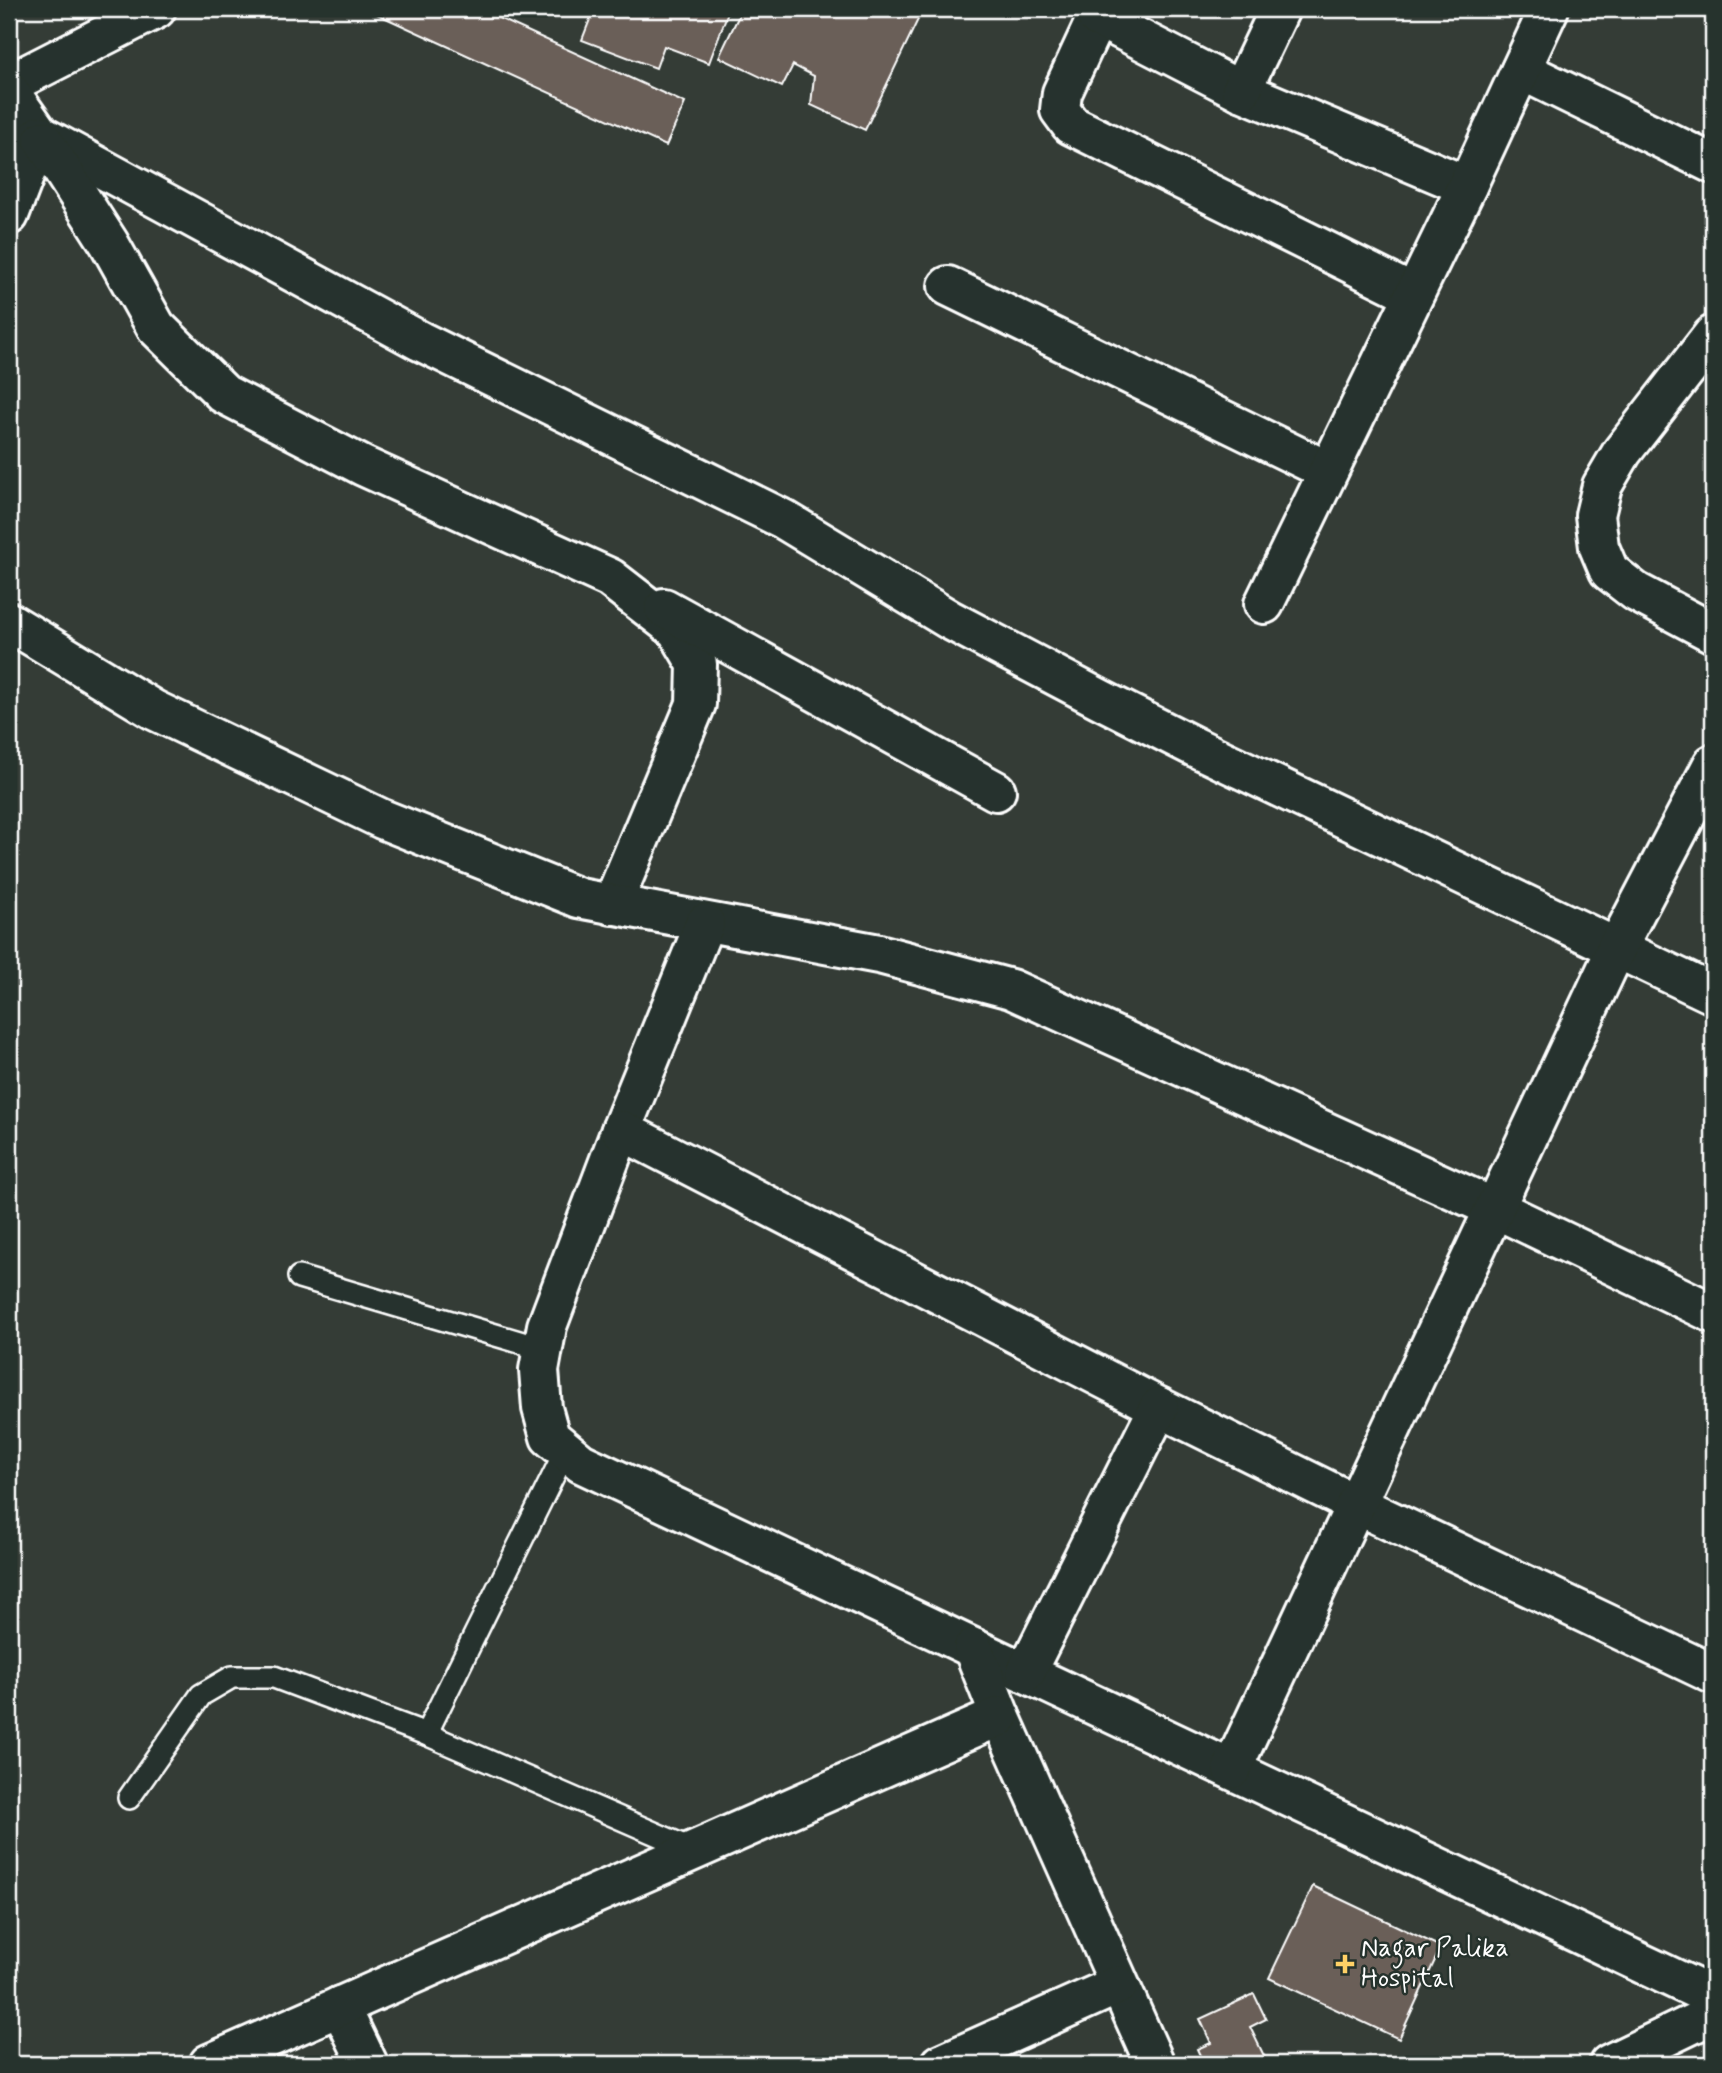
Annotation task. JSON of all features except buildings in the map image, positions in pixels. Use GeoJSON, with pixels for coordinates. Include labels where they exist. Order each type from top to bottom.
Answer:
{"type":"FeatureCollection","features":[{"type":"Feature","properties":{"kind":"street"},"geometry":{"type":"LineString","coordinates":[[9,85],[156,9]]}},
{"type":"Feature","properties":{"kind":"street"},"geometry":{"type":"LineString","coordinates":[[1241,91],[1280,9]]}},
{"type":"Feature","properties":{"kind":"street"},"geometry":{"type":"LineString","coordinates":[[1264,604],[1467,186],[1549,9]]}},
{"type":"Feature","properties":{"kind":"street"},"geometry":{"type":"LineString","coordinates":[[1413,294],[1071,125],[1060,110],[1062,93],[1099,13],[1241,91],[1467,186]]}},
{"type":"Feature","properties":{"kind":"street"},"geometry":{"type":"LineString","coordinates":[[1521,70],[1713,164]]}},
{"type":"Feature","properties":{"kind":"street"},"geometry":{"type":"LineString","coordinates":[[9,91],[109,243],[156,327],[224,394],[363,466],[610,578],[996,791]]}},
{"type":"Feature","properties":{"kind":"street"},"geometry":{"type":"LineString","coordinates":[[9,215],[40,135]]}},
{"type":"Feature","properties":{"kind":"street"},"geometry":{"type":"LineString","coordinates":[[40,135],[420,341],[783,519],[950,620],[1100,699],[1713,994]]}},
{"type":"Feature","properties":{"kind":"street"},"geometry":{"type":"LineString","coordinates":[[948,286],[1328,471]]}},
{"type":"Feature","properties":{"kind":"street"},"geometry":{"type":"LineString","coordinates":[[1713,335],[1622,452],[1602,486],[1595,515],[1599,547],[1609,571],[1636,592],[1713,633]]}},
{"type":"Feature","properties":{"kind":"street"},"geometry":{"type":"LineString","coordinates":[[610,578],[677,630],[697,664],[696,704],[612,905]]}},
{"type":"Feature","properties":{"kind":"street"},"geometry":{"type":"LineString","coordinates":[[14,627],[154,710],[382,819],[579,898],[879,954],[1011,989],[1494,1208],[1713,1313]]}},
{"type":"Feature","properties":{"kind":"street"},"geometry":{"type":"LineString","coordinates":[[1232,1769],[1616,949],[1713,764]]}},
{"type":"Feature","properties":{"kind":"street"},"geometry":{"type":"LineString","coordinates":[[705,923],[621,1130],[547,1326],[539,1370],[542,1408],[550,1437],[581,1463],[1713,1997]]}},
{"type":"Feature","properties":{"kind":"street"},"geometry":{"type":"LineString","coordinates":[[621,1130],[1159,1407],[1357,1505],[1713,1674]]}},
{"type":"Feature","properties":{"kind":"street"},"geometry":{"type":"LineString","coordinates":[[1026,1672],[1159,1407]]}},
{"type":"Feature","properties":{"kind":"street"},"geometry":{"type":"LineString","coordinates":[[973,1648],[1000,1716],[1155,2064]]}},
{"type":"Feature","properties":{"kind":"street"},"geometry":{"type":"LineString","coordinates":[[209,2064],[1000,1716]]}},
{"type":"Feature","properties":{"kind":"street"},"geometry":{"type":"LineString","coordinates":[[941,2064],[1118,1984]]}},
{"type":"Feature","properties":{"kind":"street"},"geometry":{"type":"LineString","coordinates":[[340,2006],[368,2064]]}},
{"type":"Feature","properties":{"kind":"street"},"geometry":{"type":"LineString","coordinates":[[1609,2064],[1713,2014]]}},
{"type":"Feature","properties":{"kind":"lane"},"geometry":{"type":"LineString","coordinates":[[299,1277],[543,1349]]}},
{"type":"Feature","properties":{"kind":"lane"},"geometry":{"type":"LineString","coordinates":[[426,1734],[566,1450]]}},
{"type":"Feature","properties":{"kind":"lane"},"geometry":{"type":"LineString","coordinates":[[129,1798],[201,1695],[232,1677],[274,1677],[426,1734],[692,1850]]}},
{"type":"Feature","properties":{"kind":"place","name":"Nagar Palika Hospital"},"geometry":{"type":"Point","coordinates":[1345,1964]}}]}
